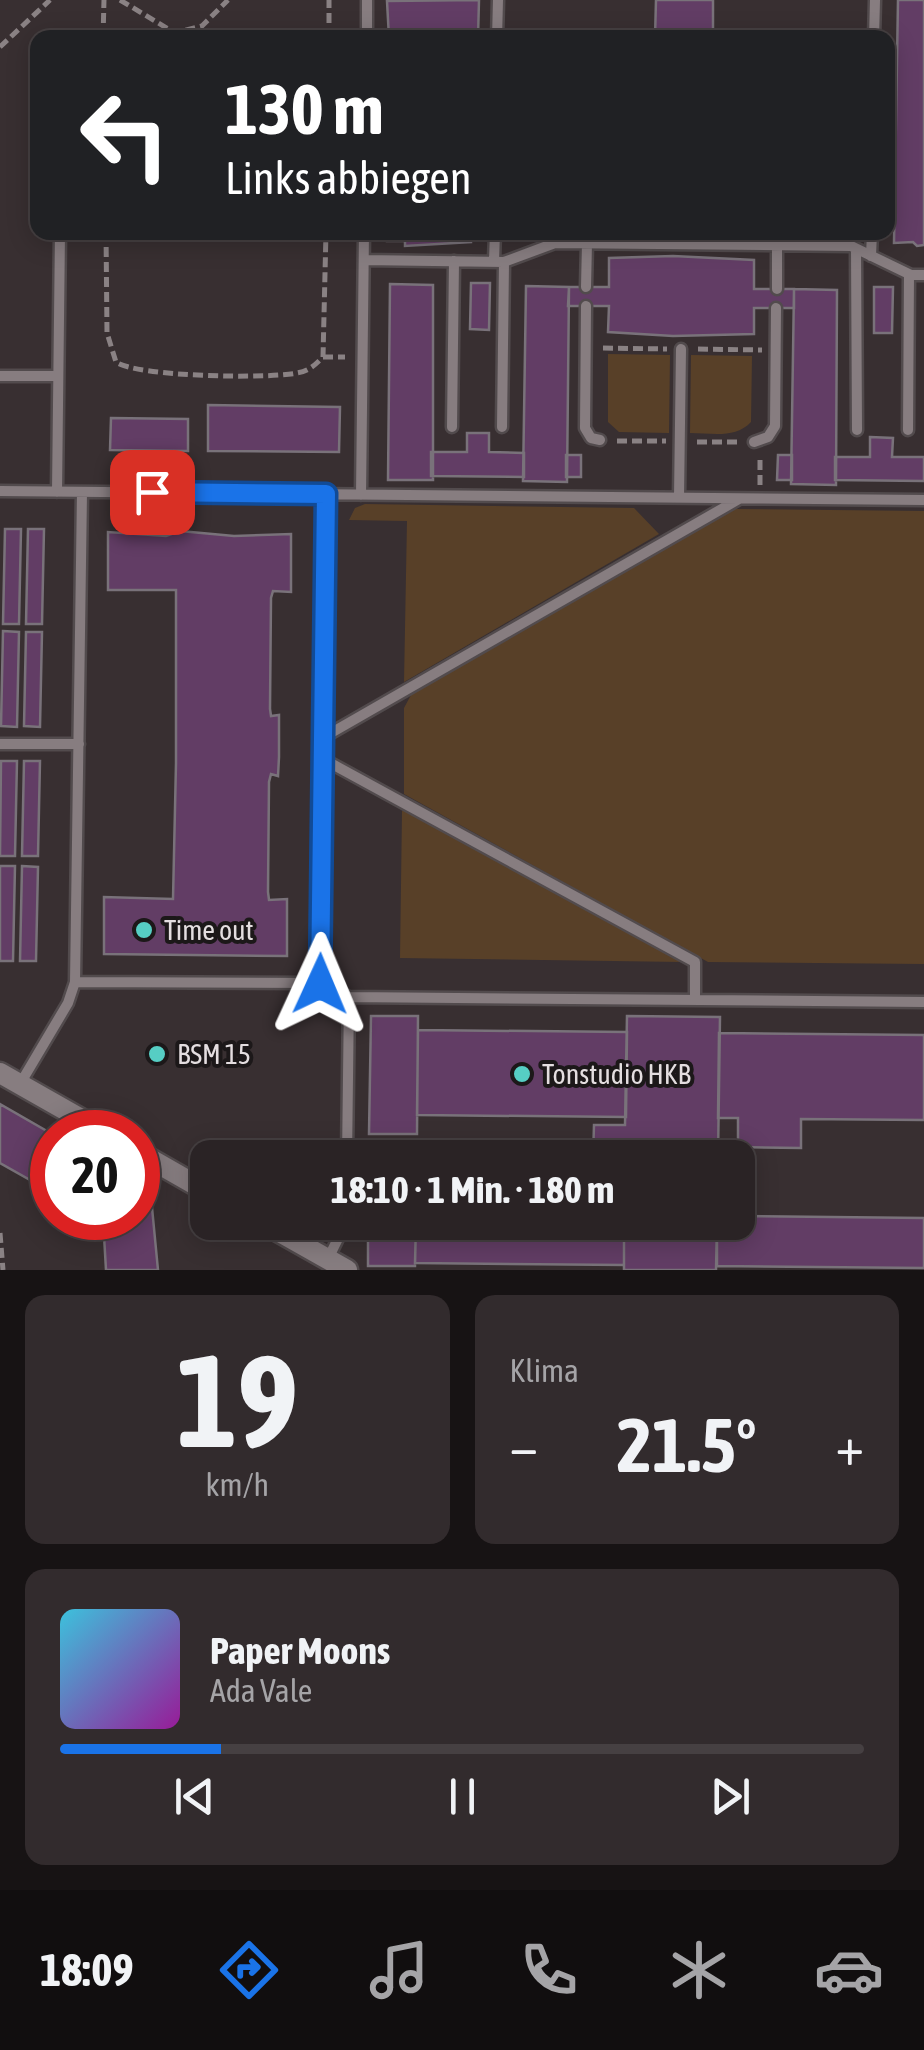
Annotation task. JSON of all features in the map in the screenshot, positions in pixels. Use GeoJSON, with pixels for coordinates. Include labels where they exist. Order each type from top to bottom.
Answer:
{"type":"FeatureCollection","features":[{"type":"Feature","properties":{"kind":"street"},"geometry":{"type":"LineString","coordinates":[[0,1073],[66,1110]]}},
{"type":"Feature","properties":{"kind":"street"},"geometry":{"type":"LineString","coordinates":[[160,1165],[190,1182]]}},
{"type":"Feature","properties":{"kind":"street"},"geometry":{"type":"LineString","coordinates":[[292,1240],[336,1266]]}},
{"type":"Feature","properties":{"kind":"lane"},"geometry":{"type":"LineString","coordinates":[[367,0],[367,30]]}},
{"type":"Feature","properties":{"kind":"lane"},"geometry":{"type":"LineString","coordinates":[[497,30],[498,0]]}},
{"type":"Feature","properties":{"kind":"lane"},"geometry":{"type":"LineString","coordinates":[[874,30],[875,0]]}},
{"type":"Feature","properties":{"kind":"lane"},"geometry":{"type":"LineString","coordinates":[[57,492],[60,240]]}},
{"type":"Feature","properties":{"kind":"lane"},"geometry":{"type":"LineString","coordinates":[[361,494],[364,240]]}},
{"type":"Feature","properties":{"kind":"lane"},"geometry":{"type":"LineString","coordinates":[[496,240],[502,427]]}},
{"type":"Feature","properties":{"kind":"lane"},"geometry":{"type":"LineString","coordinates":[[871,256],[872,240]]}},
{"type":"Feature","properties":{"kind":"lane"},"geometry":{"type":"LineString","coordinates":[[364,260],[499,262],[555,243],[778,246],[856,249],[910,274],[924,275]]}},
{"type":"Feature","properties":{"kind":"lane"},"geometry":{"type":"LineString","coordinates":[[586,243],[586,287]]}},
{"type":"Feature","properties":{"kind":"lane"},"geometry":{"type":"LineString","coordinates":[[777,289],[778,246]]}},
{"type":"Feature","properties":{"kind":"lane"},"geometry":{"type":"LineString","coordinates":[[856,249],[857,430]]}},
{"type":"Feature","properties":{"kind":"lane"},"geometry":{"type":"LineString","coordinates":[[452,427],[454,261]]}},
{"type":"Feature","properties":{"kind":"lane"},"geometry":{"type":"LineString","coordinates":[[908,430],[910,274]]}},
{"type":"Feature","properties":{"kind":"lane"},"geometry":{"type":"LineString","coordinates":[[586,306],[584,428],[591,438],[600,440]]}},
{"type":"Feature","properties":{"kind":"lane"},"geometry":{"type":"LineString","coordinates":[[757,442],[775,426],[776,308]]}},
{"type":"Feature","properties":{"kind":"lane"},"geometry":{"type":"LineString","coordinates":[[679,498],[681,349]]}},
{"type":"Feature","properties":{"kind":"lane"},"geometry":{"type":"LineString","coordinates":[[0,376],[58,376]]}},
{"type":"Feature","properties":{"kind":"lane"},"geometry":{"type":"LineString","coordinates":[[0,491],[924,500]]}},
{"type":"Feature","properties":{"kind":"lane"},"geometry":{"type":"LineString","coordinates":[[20,1084],[68,1002],[75,982],[82,492]]}},
{"type":"Feature","properties":{"kind":"lane"},"geometry":{"type":"LineString","coordinates":[[320,984],[326,494]]}},
{"type":"Feature","properties":{"kind":"lane"},"geometry":{"type":"LineString","coordinates":[[324,738],[740,498]]}},
{"type":"Feature","properties":{"kind":"lane"},"geometry":{"type":"LineString","coordinates":[[0,744],[79,744]]}},
{"type":"Feature","properties":{"kind":"lane"},"geometry":{"type":"LineString","coordinates":[[323,759],[696,962],[695,1000]]}},
{"type":"Feature","properties":{"kind":"lane"},"geometry":{"type":"LineString","coordinates":[[75,982],[320,984],[349,997],[924,1002]]}},
{"type":"Feature","properties":{"kind":"lane"},"geometry":{"type":"LineString","coordinates":[[347,1140],[349,997]]}},
{"type":"Feature","properties":{"kind":"lane"},"geometry":{"type":"LineString","coordinates":[[336,1266],[342,1240]]}},
{"type":"Feature","properties":{"kind":"path"},"geometry":{"type":"LineString","coordinates":[[0,47],[50,0]]}},
{"type":"Feature","properties":{"kind":"path"},"geometry":{"type":"LineString","coordinates":[[103,30],[104,0]]}},
{"type":"Feature","properties":{"kind":"path"},"geometry":{"type":"LineString","coordinates":[[120,0],[172,30]]}},
{"type":"Feature","properties":{"kind":"path"},"geometry":{"type":"LineString","coordinates":[[184,30],[202,26],[228,0]]}},
{"type":"Feature","properties":{"kind":"path"},"geometry":{"type":"LineString","coordinates":[[329,0],[329,30]]}},
{"type":"Feature","properties":{"kind":"path"},"geometry":{"type":"LineString","coordinates":[[106,240],[107,333],[116,362],[145,373],[287,374],[310,369],[324,357],[326,240]]}},
{"type":"Feature","properties":{"kind":"path"},"geometry":{"type":"LineString","coordinates":[[757,442],[760,498]]}},
{"type":"Feature","properties":{"kind":"path"},"geometry":{"type":"LineString","coordinates":[[0,1234],[3,1270]]}},
{"type":"Feature","properties":{"kind":"shaded area"},"geometry":{"type":"Polygon","coordinates":[[[608,354],[670,355],[669,433],[619,432],[608,422],[608,354]]]}},
{"type":"Feature","properties":{"kind":"shaded area"},"geometry":{"type":"Polygon","coordinates":[[[691,355],[752,356],[751,422],[745,427],[723,434],[690,433],[691,355]]]}},
{"type":"Feature","properties":{"kind":"shaded area"},"geometry":{"type":"Polygon","coordinates":[[[365,504],[634,508],[659,534],[404,682],[407,521],[349,520],[355,508],[365,504]]]}},
{"type":"Feature","properties":{"kind":"shaded area"},"geometry":{"type":"Polygon","coordinates":[[[735,509],[924,511],[924,964],[708,962],[404,794],[404,708],[411,695],[735,509]]]}},
{"type":"Feature","properties":{"kind":"shaded area"},"geometry":{"type":"Polygon","coordinates":[[[405,811],[682,962],[400,958],[405,811]]]}},
{"type":"Feature","properties":{"kind":"building"},"geometry":{"type":"Polygon","coordinates":[[[479,0],[478,30],[389,30],[387,1],[479,0]]]}},
{"type":"Feature","properties":{"kind":"building"},"geometry":{"type":"Polygon","coordinates":[[[656,0],[713,0],[713,30],[655,30],[656,0]]]}},
{"type":"Feature","properties":{"kind":"building"},"geometry":{"type":"Polygon","coordinates":[[[898,0],[924,0],[924,245],[894,243],[898,0]]]}},
{"type":"Feature","properties":{"kind":"building"},"geometry":{"type":"Polygon","coordinates":[[[471,240],[471,242],[405,246],[405,241],[387,241],[471,240]]]}},
{"type":"Feature","properties":{"kind":"building"},"geometry":{"type":"Polygon","coordinates":[[[609,258],[754,260],[754,289],[794,289],[794,308],[754,308],[754,334],[673,336],[608,332],[609,306],[568,306],[569,287],[609,287],[609,258]]]}},
{"type":"Feature","properties":{"kind":"building"},"geometry":{"type":"Polygon","coordinates":[[[471,283],[490,283],[489,330],[470,329],[471,283]]]}},
{"type":"Feature","properties":{"kind":"building"},"geometry":{"type":"Polygon","coordinates":[[[390,284],[433,285],[433,480],[388,480],[390,284]]]}},
{"type":"Feature","properties":{"kind":"building"},"geometry":{"type":"Polygon","coordinates":[[[526,286],[569,287],[567,482],[523,481],[526,286]]]}},
{"type":"Feature","properties":{"kind":"building"},"geometry":{"type":"Polygon","coordinates":[[[874,287],[893,287],[892,333],[874,333],[874,287]]]}},
{"type":"Feature","properties":{"kind":"building"},"geometry":{"type":"Polygon","coordinates":[[[794,289],[837,290],[836,485],[791,484],[794,289]]]}},
{"type":"Feature","properties":{"kind":"building"},"geometry":{"type":"Polygon","coordinates":[[[208,405],[340,407],[339,452],[208,451],[208,405]]]}},
{"type":"Feature","properties":{"kind":"building"},"geometry":{"type":"Polygon","coordinates":[[[111,418],[188,419],[188,451],[110,450],[111,418]]]}},
{"type":"Feature","properties":{"kind":"building"},"geometry":{"type":"Polygon","coordinates":[[[467,433],[489,433],[489,452],[524,453],[524,477],[431,476],[431,452],[467,452],[467,433]]]}},
{"type":"Feature","properties":{"kind":"building"},"geometry":{"type":"Polygon","coordinates":[[[870,437],[893,438],[892,457],[924,457],[924,481],[835,480],[835,457],[870,457],[870,437]]]}},
{"type":"Feature","properties":{"kind":"building"},"geometry":{"type":"Polygon","coordinates":[[[566,455],[581,455],[581,477],[566,477],[566,455]]]}},
{"type":"Feature","properties":{"kind":"building"},"geometry":{"type":"Polygon","coordinates":[[[778,455],[792,455],[792,480],[777,480],[778,455]]]}},
{"type":"Feature","properties":{"kind":"building"},"geometry":{"type":"Polygon","coordinates":[[[5,529],[21,529],[19,624],[3,624],[5,529]]]}},
{"type":"Feature","properties":{"kind":"building"},"geometry":{"type":"Polygon","coordinates":[[[28,529],[44,529],[42,624],[26,624],[28,529]]]}},
{"type":"Feature","properties":{"kind":"building"},"geometry":{"type":"Polygon","coordinates":[[[180,531],[234,536],[291,534],[291,592],[273,591],[271,598],[270,709],[271,716],[279,715],[279,757],[278,776],[271,774],[269,782],[268,892],[269,900],[287,899],[287,956],[104,954],[104,897],[173,899],[176,763],[176,590],[108,590],[108,532],[166,536],[180,531]]]}},
{"type":"Feature","properties":{"kind":"building"},"geometry":{"type":"Polygon","coordinates":[[[3,631],[19,632],[17,727],[1,726],[3,631]]]}},
{"type":"Feature","properties":{"kind":"building"},"geometry":{"type":"Polygon","coordinates":[[[26,632],[42,632],[40,727],[24,726],[26,632]]]}},
{"type":"Feature","properties":{"kind":"building"},"geometry":{"type":"Polygon","coordinates":[[[1,761],[17,761],[15,856],[0,856],[1,761]]]}},
{"type":"Feature","properties":{"kind":"building"},"geometry":{"type":"Polygon","coordinates":[[[24,761],[40,761],[38,856],[22,856],[24,761]]]}},
{"type":"Feature","properties":{"kind":"building"},"geometry":{"type":"Polygon","coordinates":[[[0,866],[15,866],[13,961],[0,961],[0,866]]]}},
{"type":"Feature","properties":{"kind":"building"},"geometry":{"type":"Polygon","coordinates":[[[22,866],[38,867],[36,961],[20,961],[22,866]]]}},
{"type":"Feature","properties":{"kind":"building"},"geometry":{"type":"Polygon","coordinates":[[[371,1016],[418,1016],[417,1134],[369,1134],[371,1016]]]}},
{"type":"Feature","properties":{"kind":"building"},"geometry":{"type":"Polygon","coordinates":[[[627,1016],[720,1017],[718,1140],[594,1140],[594,1125],[625,1125],[627,1016]]]}},
{"type":"Feature","properties":{"kind":"building","name":"Tonstudio HKB"},"geometry":{"type":"Polygon","coordinates":[[[418,1030],[627,1032],[626,1117],[417,1115],[418,1030]]]}},
{"type":"Feature","properties":{"kind":"building"},"geometry":{"type":"Polygon","coordinates":[[[719,1033],[924,1035],[924,1120],[801,1119],[801,1148],[755,1147],[755,1140],[738,1140],[738,1118],[718,1118],[719,1033]]]}},
{"type":"Feature","properties":{"kind":"building"},"geometry":{"type":"Polygon","coordinates":[[[0,1104],[30,1121],[30,1180],[0,1163],[0,1104]]]}},
{"type":"Feature","properties":{"kind":"building"},"geometry":{"type":"Polygon","coordinates":[[[755,1216],[924,1218],[924,1268],[717,1266],[717,1240],[755,1240],[755,1216]]]}},
{"type":"Feature","properties":{"kind":"building"},"geometry":{"type":"Polygon","coordinates":[[[104,1240],[155,1240],[158,1270],[106,1270],[104,1240]]]}},
{"type":"Feature","properties":{"kind":"building"},"geometry":{"type":"Polygon","coordinates":[[[368,1240],[416,1240],[415,1266],[368,1266],[368,1240]]]}},
{"type":"Feature","properties":{"kind":"building"},"geometry":{"type":"Polygon","coordinates":[[[416,1240],[624,1240],[624,1265],[415,1263],[416,1240]]]}},
{"type":"Feature","properties":{"kind":"building"},"geometry":{"type":"Polygon","coordinates":[[[624,1240],[717,1240],[716,1270],[624,1270],[624,1240]]]}},
{"type":"Feature","properties":{"kind":"place","name":"Time out"},"geometry":{"type":"Point","coordinates":[144,930]}},
{"type":"Feature","properties":{"kind":"place","name":"BSM 15"},"geometry":{"type":"Point","coordinates":[157,1054]}},
{"type":"Feature","properties":{"kind":"place","name":"Tonstudio HKB"},"geometry":{"type":"Point","coordinates":[522,1074]}},
{"type":"Feature","properties":{"kind":"route"},"geometry":{"type":"LineString","coordinates":[[152,492],[326,494],[320,984]]}}]}
